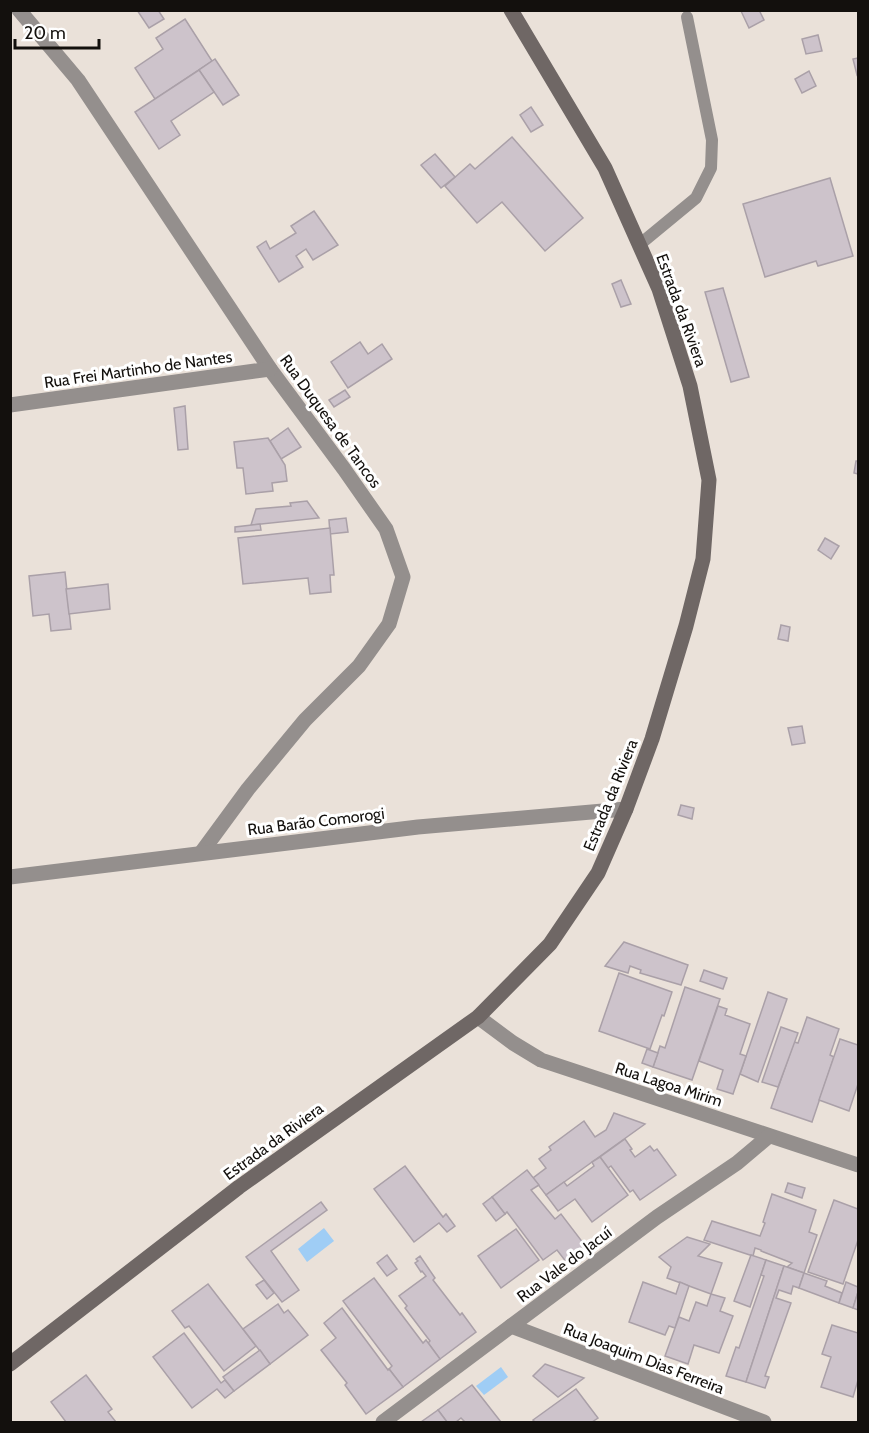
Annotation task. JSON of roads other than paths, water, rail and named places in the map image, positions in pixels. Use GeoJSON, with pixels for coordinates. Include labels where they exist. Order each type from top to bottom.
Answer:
{"type":"FeatureCollection","features":[{"type":"Feature","properties":{"kind":"street","name":"Rua Duquesa de Tancos"},"geometry":{"type":"LineString","coordinates":[[19,10],[78,80],[270,369],[386,529],[403,577],[389,624],[359,666],[305,720],[248,789],[201,854]]}},
{"type":"Feature","properties":{"kind":"street","name":"Estrada da Riviera"},"geometry":{"type":"LineString","coordinates":[[10,1364],[239,1187],[478,1017],[550,944],[598,873],[626,809],[652,739],[686,626],[703,559],[709,480],[690,386],[659,289],[605,168],[511,10]]}},
{"type":"Feature","properties":{"kind":"street","name":"Rua Frei Martinho de Nantes"},"geometry":{"type":"LineString","coordinates":[[10,405],[270,369]]}},
{"type":"Feature","properties":{"kind":"street","name":"Rua Barão Comorogi"},"geometry":{"type":"LineString","coordinates":[[10,877],[418,826],[626,809]]}},
{"type":"Feature","properties":{"kind":"street","name":"Rua Lagoa Mirim"},"geometry":{"type":"LineString","coordinates":[[478,1017],[541,1060],[858,1165]]}},
{"type":"Feature","properties":{"kind":"street","name":"Rua Vale do Jacuí"},"geometry":{"type":"LineString","coordinates":[[382,1422],[657,1217],[737,1163],[769,1136]]}},
{"type":"Feature","properties":{"kind":"street","name":"Rua Joaquim Dias Ferreira"},"geometry":{"type":"LineString","coordinates":[[511,1326],[758,1422]]}},
{"type":"Feature","properties":{"kind":"lane"},"geometry":{"type":"LineString","coordinates":[[639,245],[696,198],[711,168],[712,140],[687,17]]}},
{"type":"Feature","properties":{"kind":"water"},"geometry":{"type":"Polygon","coordinates":[[[324,1228],[334,1241],[307,1262],[298,1249],[324,1228]]]}},
{"type":"Feature","properties":{"kind":"water"},"geometry":{"type":"Polygon","coordinates":[[[501,1367],[508,1377],[484,1395],[476,1386],[501,1367]]]}}]}
